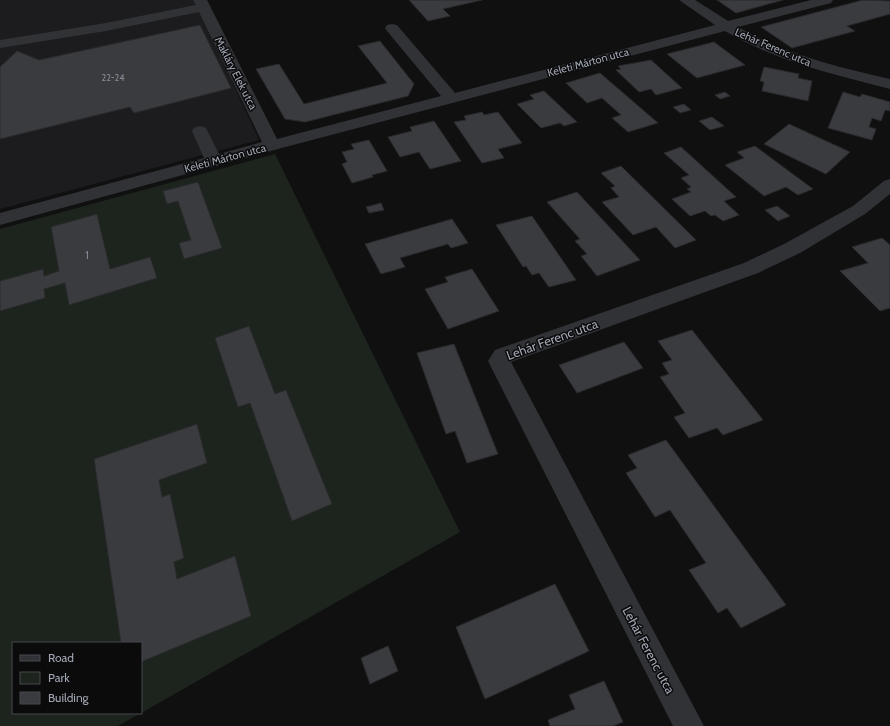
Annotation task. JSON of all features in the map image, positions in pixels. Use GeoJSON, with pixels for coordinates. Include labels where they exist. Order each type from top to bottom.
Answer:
{"type":"FeatureCollection","features":[{"type":"Feature","properties":{"kind":"street","name":"Lehár Ferenc utca"},"geometry":{"type":"LineString","coordinates":[[686,0],[726,26],[759,44],[818,66],[890,84]]}},
{"type":"Feature","properties":{"kind":"street","name":"Keleti Márton utca"},"geometry":{"type":"LineString","coordinates":[[0,219],[272,145],[826,0]]}},
{"type":"Feature","properties":{"kind":"street"},"geometry":{"type":"LineString","coordinates":[[0,44],[106,27],[201,4]]}},
{"type":"Feature","properties":{"kind":"street","name":"Makláry Elek utca"},"geometry":{"type":"LineString","coordinates":[[201,4],[272,145]]}},
{"type":"Feature","properties":{"kind":"street"},"geometry":{"type":"LineString","coordinates":[[392,28],[450,98]]}},
{"type":"Feature","properties":{"kind":"street"},"geometry":{"type":"LineString","coordinates":[[200,131],[214,161]]}},
{"type":"Feature","properties":{"kind":"street","name":"Lehár Ferenc utca"},"geometry":{"type":"LineString","coordinates":[[689,726],[499,361],[503,356],[751,268],[793,248],[859,210],[890,184]]}},
{"type":"Feature","properties":{"kind":"shaded area"},"geometry":{"type":"Polygon","coordinates":[[[0,0],[195,0],[259,140],[0,209],[0,0]]]}},
{"type":"Feature","properties":{"kind":"green space"},"geometry":{"type":"Polygon","coordinates":[[[275,154],[460,532],[142,712],[142,642],[12,642],[12,714],[139,714],[118,726],[0,726],[0,229],[275,154]]]}},
{"type":"Feature","properties":{"kind":"building"},"geometry":{"type":"Polygon","coordinates":[[[409,0],[482,0],[443,9],[450,16],[428,21],[409,0]]]}},
{"type":"Feature","properties":{"kind":"building"},"geometry":{"type":"Polygon","coordinates":[[[717,0],[783,0],[736,13],[717,0]]]}},
{"type":"Feature","properties":{"kind":"building"},"geometry":{"type":"Polygon","coordinates":[[[863,0],[890,1],[890,14],[847,26],[855,31],[792,48],[761,27],[863,0]]]}},
{"type":"Feature","properties":{"kind":"building"},"geometry":{"type":"Polygon","coordinates":[[[200,25],[231,88],[134,113],[130,107],[0,139],[0,67],[17,51],[39,60],[200,25]]]}},
{"type":"Feature","properties":{"kind":"building"},"geometry":{"type":"Polygon","coordinates":[[[380,41],[414,84],[408,96],[305,122],[285,119],[256,69],[279,64],[304,104],[387,83],[358,46],[380,41]]]}},
{"type":"Feature","properties":{"kind":"building"},"geometry":{"type":"Polygon","coordinates":[[[714,42],[745,65],[697,78],[667,54],[714,42]]]}},
{"type":"Feature","properties":{"kind":"building"},"geometry":{"type":"Polygon","coordinates":[[[651,60],[682,88],[656,95],[651,89],[639,92],[616,70],[621,69],[618,66],[651,60]]]}},
{"type":"Feature","properties":{"kind":"building"},"geometry":{"type":"Polygon","coordinates":[[[764,67],[799,74],[798,78],[812,81],[808,101],[762,91],[764,82],[760,81],[764,67]]]}},
{"type":"Feature","properties":{"kind":"building"},"geometry":{"type":"Polygon","coordinates":[[[600,73],[658,123],[628,132],[612,118],[621,115],[602,98],[587,103],[566,83],[600,73]]]}},
{"type":"Feature","properties":{"kind":"building"},"geometry":{"type":"Polygon","coordinates":[[[544,91],[577,122],[564,126],[560,123],[541,128],[517,104],[534,99],[530,95],[544,91]]]}},
{"type":"Feature","properties":{"kind":"building"},"geometry":{"type":"Polygon","coordinates":[[[725,92],[730,96],[720,99],[715,95],[725,92]]]}},
{"type":"Feature","properties":{"kind":"building"},"geometry":{"type":"Polygon","coordinates":[[[843,92],[860,97],[862,94],[890,102],[890,111],[885,110],[881,121],[872,118],[869,127],[876,129],[872,140],[828,128],[843,92]]]}},
{"type":"Feature","properties":{"kind":"building"},"geometry":{"type":"Polygon","coordinates":[[[684,104],[691,110],[680,113],[673,107],[684,104]]]}},
{"type":"Feature","properties":{"kind":"building"},"geometry":{"type":"Polygon","coordinates":[[[482,112],[484,115],[498,112],[522,143],[498,149],[504,158],[482,163],[454,122],[466,120],[464,116],[482,112]]]}},
{"type":"Feature","properties":{"kind":"building"},"geometry":{"type":"Polygon","coordinates":[[[712,117],[724,126],[710,130],[699,121],[712,117]]]}},
{"type":"Feature","properties":{"kind":"building"},"geometry":{"type":"Polygon","coordinates":[[[434,121],[461,161],[430,169],[419,152],[400,157],[388,137],[412,131],[410,127],[434,121]]]}},
{"type":"Feature","properties":{"kind":"building"},"geometry":{"type":"Polygon","coordinates":[[[789,124],[850,152],[826,174],[764,144],[789,124]]]}},
{"type":"Feature","properties":{"kind":"building"},"geometry":{"type":"Polygon","coordinates":[[[369,140],[387,171],[352,183],[342,164],[347,162],[342,152],[354,149],[351,144],[369,140]]]}},
{"type":"Feature","properties":{"kind":"building"},"geometry":{"type":"Polygon","coordinates":[[[755,146],[813,189],[798,195],[786,187],[764,196],[725,165],[744,158],[737,152],[755,146]]]}},
{"type":"Feature","properties":{"kind":"building"},"geometry":{"type":"Polygon","coordinates":[[[681,147],[736,197],[724,201],[739,215],[723,221],[715,215],[711,216],[705,211],[690,216],[672,199],[691,192],[687,189],[691,187],[681,178],[689,175],[664,153],[681,147]]]}},
{"type":"Feature","properties":{"kind":"building"},"geometry":{"type":"Polygon","coordinates":[[[621,166],[696,240],[675,248],[656,227],[633,235],[602,202],[619,197],[611,188],[615,186],[601,173],[621,166]]]}},
{"type":"Feature","properties":{"kind":"building"},"geometry":{"type":"Polygon","coordinates":[[[198,182],[222,248],[184,259],[179,243],[191,240],[178,201],[167,204],[163,191],[198,182]]]}},
{"type":"Feature","properties":{"kind":"building"},"geometry":{"type":"Polygon","coordinates":[[[577,192],[640,260],[597,276],[581,256],[587,254],[575,241],[580,239],[547,202],[577,192]]]}},
{"type":"Feature","properties":{"kind":"building"},"geometry":{"type":"Polygon","coordinates":[[[381,203],[384,210],[369,213],[366,207],[381,203]]]}},
{"type":"Feature","properties":{"kind":"building"},"geometry":{"type":"Polygon","coordinates":[[[777,206],[790,216],[778,221],[765,210],[777,206]]]}},
{"type":"Feature","properties":{"kind":"building"},"geometry":{"type":"Polygon","coordinates":[[[97,214],[110,269],[150,257],[157,278],[69,305],[65,283],[44,289],[45,298],[0,311],[0,281],[43,269],[44,276],[59,271],[51,227],[97,214]]]}},
{"type":"Feature","properties":{"kind":"building"},"geometry":{"type":"Polygon","coordinates":[[[532,216],[576,280],[549,287],[539,273],[532,275],[526,266],[523,267],[496,225],[532,216]]]}},
{"type":"Feature","properties":{"kind":"building"},"geometry":{"type":"Polygon","coordinates":[[[452,219],[468,243],[451,248],[448,244],[400,258],[405,267],[381,274],[365,244],[452,219]]]}},
{"type":"Feature","properties":{"kind":"building"},"geometry":{"type":"Polygon","coordinates":[[[882,238],[890,245],[890,308],[880,311],[840,271],[868,263],[852,247],[882,238]]]}},
{"type":"Feature","properties":{"kind":"building"},"geometry":{"type":"Polygon","coordinates":[[[472,269],[499,311],[448,329],[425,289],[448,282],[445,277],[472,269]]]}},
{"type":"Feature","properties":{"kind":"building"},"geometry":{"type":"Polygon","coordinates":[[[249,326],[275,394],[286,390],[332,504],[292,521],[250,403],[238,407],[215,338],[249,326]]]}},
{"type":"Feature","properties":{"kind":"building"},"geometry":{"type":"Polygon","coordinates":[[[692,330],[763,420],[723,435],[717,428],[689,438],[674,417],[685,413],[660,377],[669,374],[662,363],[672,360],[658,341],[692,330]]]}},
{"type":"Feature","properties":{"kind":"building"},"geometry":{"type":"Polygon","coordinates":[[[624,342],[643,368],[577,393],[559,365],[624,342]]]}},
{"type":"Feature","properties":{"kind":"building"},"geometry":{"type":"Polygon","coordinates":[[[454,344],[498,454],[467,463],[455,431],[446,434],[417,353],[454,344]]]}},
{"type":"Feature","properties":{"kind":"building"},"geometry":{"type":"Polygon","coordinates":[[[197,424],[207,463],[159,480],[162,497],[170,494],[184,558],[174,562],[177,579],[235,556],[251,616],[142,662],[142,642],[121,642],[94,459],[197,424]]]}},
{"type":"Feature","properties":{"kind":"building"},"geometry":{"type":"Polygon","coordinates":[[[666,440],[786,605],[741,628],[727,608],[718,613],[689,570],[706,563],[670,510],[655,517],[626,473],[637,468],[628,455],[666,440]]]}},
{"type":"Feature","properties":{"kind":"building"},"geometry":{"type":"Polygon","coordinates":[[[555,584],[589,651],[485,699],[456,627],[555,584]]]}},
{"type":"Feature","properties":{"kind":"building"},"geometry":{"type":"Polygon","coordinates":[[[388,646],[398,671],[370,684],[361,658],[388,646]]]}},
{"type":"Feature","properties":{"kind":"building"},"geometry":{"type":"Polygon","coordinates":[[[604,681],[623,722],[613,726],[550,726],[548,720],[575,709],[569,695],[604,681]]]}}]}
